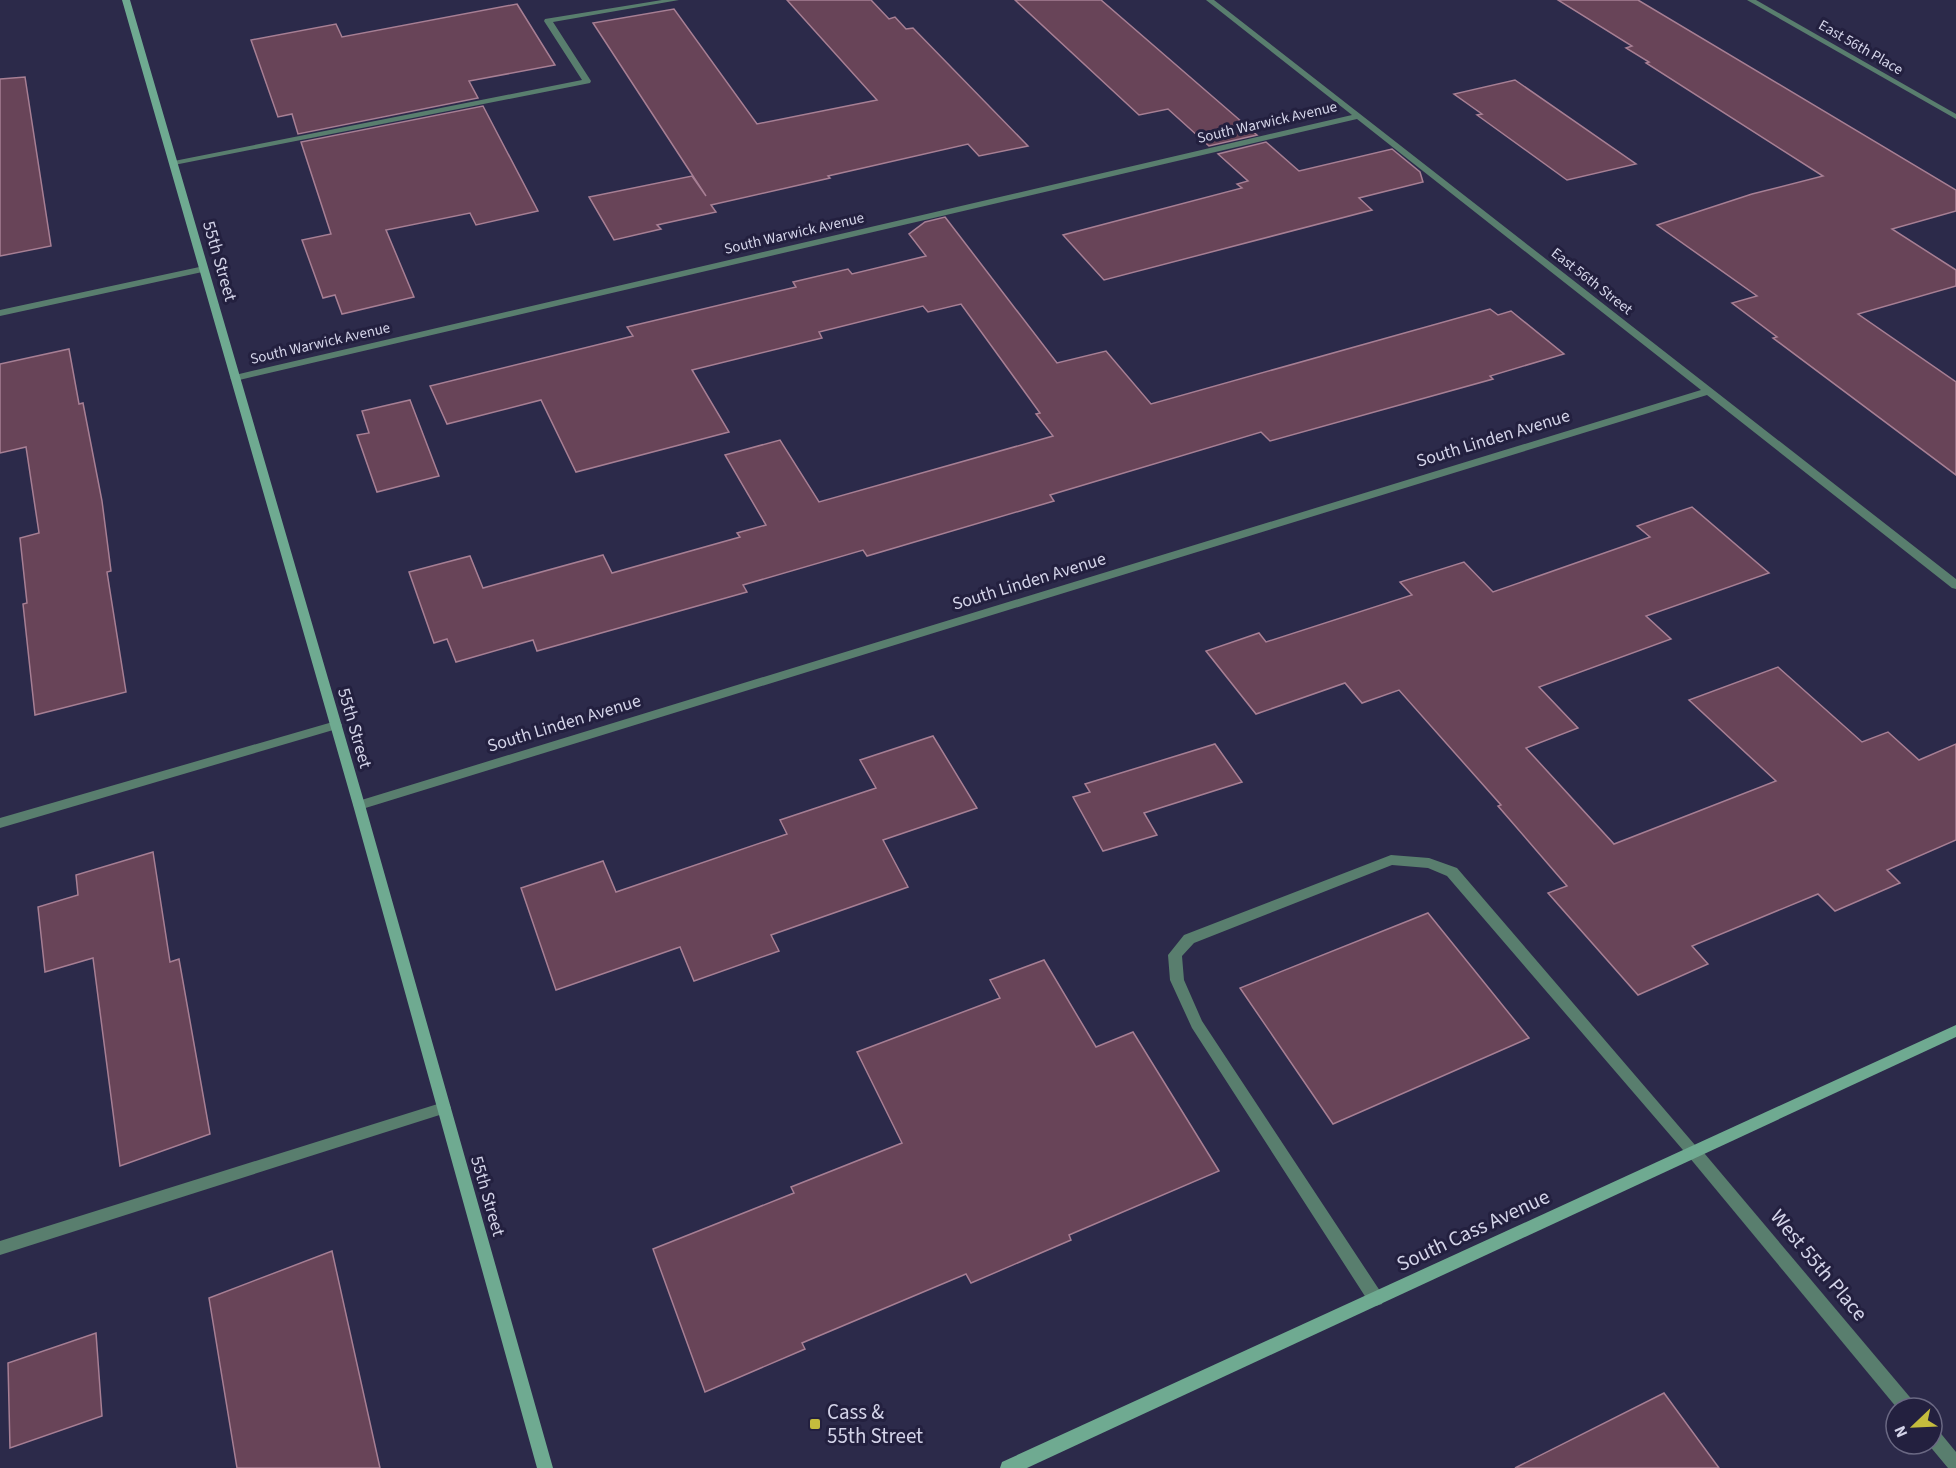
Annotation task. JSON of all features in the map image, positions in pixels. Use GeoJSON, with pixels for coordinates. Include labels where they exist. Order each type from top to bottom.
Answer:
{"type":"FeatureCollection","features":[{"type":"Feature","properties":{"kind":"main road","name":"55th Street"},"geometry":{"type":"LineString","coordinates":[[126,0],[359,805],[545,1468]]}},
{"type":"Feature","properties":{"kind":"main road","name":"South Cass Avenue"},"geometry":{"type":"LineString","coordinates":[[1008,1468],[1956,1031]]}},
{"type":"Feature","properties":{"kind":"street"},"geometry":{"type":"LineString","coordinates":[[174,164],[586,81],[548,21],[675,0]]}},
{"type":"Feature","properties":{"kind":"street","name":"East 56th Street"},"geometry":{"type":"LineString","coordinates":[[1210,0],[1956,585]]}},
{"type":"Feature","properties":{"kind":"street","name":"East 56th Place"},"geometry":{"type":"LineString","coordinates":[[1752,0],[1956,117]]}},
{"type":"Feature","properties":{"kind":"street","name":"South Warwick Avenue"},"geometry":{"type":"LineString","coordinates":[[235,378],[1359,116]]}},
{"type":"Feature","properties":{"kind":"street"},"geometry":{"type":"LineString","coordinates":[[0,313],[204,269]]}},
{"type":"Feature","properties":{"kind":"street","name":"South Linden Avenue"},"geometry":{"type":"LineString","coordinates":[[359,805],[1709,391]]}},
{"type":"Feature","properties":{"kind":"street"},"geometry":{"type":"LineString","coordinates":[[0,824],[336,725]]}},
{"type":"Feature","properties":{"kind":"street","name":"West 55th Place"},"geometry":{"type":"LineString","coordinates":[[1376,1299],[1197,1024],[1177,980],[1175,955],[1189,939],[1391,860],[1429,863],[1452,872],[1694,1152],[1898,1396]]}},
{"type":"Feature","properties":{"kind":"street"},"geometry":{"type":"LineString","coordinates":[[0,1248],[444,1108]]}},
{"type":"Feature","properties":{"kind":"street"},"geometry":{"type":"LineString","coordinates":[[1944,1450],[1956,1465]]}},
{"type":"Feature","properties":{"kind":"building"},"geometry":{"type":"Polygon","coordinates":[[[787,0],[871,0],[889,19],[895,17],[906,29],[913,28],[1028,146],[979,156],[968,144],[711,205],[716,212],[657,225],[661,229],[614,240],[589,197],[692,176],[706,196],[593,23],[674,9],[757,124],[877,100],[787,0]]]}},
{"type":"Feature","properties":{"kind":"building"},"geometry":{"type":"Polygon","coordinates":[[[1015,0],[1101,0],[1257,135],[1209,146],[1168,109],[1139,115],[1015,0]]]}},
{"type":"Feature","properties":{"kind":"building"},"geometry":{"type":"Polygon","coordinates":[[[1558,0],[1638,0],[1956,190],[1956,211],[1892,229],[1956,270],[1956,286],[1858,314],[1956,382],[1956,475],[1773,338],[1777,337],[1732,303],[1757,296],[1657,225],[1752,194],[1823,176],[1646,63],[1649,62],[1626,48],[1632,46],[1558,0]]]}},
{"type":"Feature","properties":{"kind":"building"},"geometry":{"type":"Polygon","coordinates":[[[517,4],[555,65],[469,81],[478,98],[298,134],[292,114],[278,117],[251,40],[336,24],[342,37],[517,4]]]}},
{"type":"Feature","properties":{"kind":"building"},"geometry":{"type":"Polygon","coordinates":[[[25,77],[51,246],[0,256],[0,79],[25,77]]]}},
{"type":"Feature","properties":{"kind":"building"},"geometry":{"type":"Polygon","coordinates":[[[1515,80],[1636,164],[1567,180],[1477,115],[1482,114],[1454,94],[1515,80]]]}},
{"type":"Feature","properties":{"kind":"building"},"geometry":{"type":"Polygon","coordinates":[[[483,106],[538,211],[476,225],[470,213],[386,230],[414,297],[342,314],[335,295],[323,298],[302,240],[331,234],[301,142],[483,106]]]}},
{"type":"Feature","properties":{"kind":"building"},"geometry":{"type":"Polygon","coordinates":[[[1266,142],[1299,171],[1392,149],[1420,172],[1423,182],[1359,198],[1372,210],[1104,280],[1063,235],[1242,188],[1237,184],[1248,181],[1218,154],[1266,142]]]}},
{"type":"Feature","properties":{"kind":"building"},"geometry":{"type":"Polygon","coordinates":[[[945,217],[1057,363],[1106,351],[1151,404],[1490,309],[1498,315],[1511,311],[1564,354],[1490,376],[1493,379],[1270,441],[1261,432],[1050,495],[1054,501],[867,556],[863,550],[743,585],[747,592],[537,651],[533,640],[456,662],[447,639],[434,643],[409,572],[470,556],[483,588],[603,555],[612,573],[740,537],[737,533],[766,525],[725,455],[780,440],[819,502],[1053,436],[1036,414],[1040,413],[961,304],[928,312],[923,306],[819,332],[822,338],[692,370],[729,432],[576,472],[541,400],[447,424],[430,386],[633,336],[627,327],[796,287],[793,282],[848,269],[852,274],[926,256],[909,234],[925,222],[945,217]]]}},
{"type":"Feature","properties":{"kind":"building"},"geometry":{"type":"Polygon","coordinates":[[[69,349],[79,404],[83,403],[102,501],[111,571],[107,572],[126,692],[35,715],[23,604],[27,603],[20,538],[39,533],[26,447],[0,453],[0,364],[69,349]]]}},
{"type":"Feature","properties":{"kind":"building"},"geometry":{"type":"Polygon","coordinates":[[[410,400],[439,476],[377,492],[357,435],[369,433],[362,411],[410,400]]]}},
{"type":"Feature","properties":{"kind":"building"},"geometry":{"type":"Polygon","coordinates":[[[1692,507],[1769,573],[1646,616],[1671,639],[1539,687],[1578,728],[1526,748],[1614,844],[1776,781],[1689,700],[1778,667],[1862,742],[1888,732],[1919,760],[1956,744],[1956,840],[1887,870],[1900,883],[1835,911],[1818,894],[1692,946],[1708,964],[1638,995],[1548,893],[1567,886],[1498,806],[1501,805],[1399,690],[1362,703],[1345,683],[1256,714],[1206,651],[1259,633],[1266,642],[1412,595],[1400,582],[1464,562],[1493,592],[1650,537],[1637,526],[1692,507]]]}},
{"type":"Feature","properties":{"kind":"building"},"geometry":{"type":"Polygon","coordinates":[[[933,736],[977,808],[883,840],[908,887],[771,935],[779,951],[694,981],[680,947],[556,990],[521,888],[603,861],[616,892],[787,834],[780,820],[876,788],[860,760],[933,736]]]}},
{"type":"Feature","properties":{"kind":"building"},"geometry":{"type":"Polygon","coordinates":[[[1215,744],[1242,782],[1144,813],[1157,835],[1103,851],[1073,797],[1090,792],[1085,784],[1215,744]]]}},
{"type":"Feature","properties":{"kind":"building"},"geometry":{"type":"Polygon","coordinates":[[[153,852],[170,962],[179,959],[210,1134],[120,1166],[93,958],[45,972],[38,907],[78,895],[76,875],[153,852]]]}},
{"type":"Feature","properties":{"kind":"building"},"geometry":{"type":"Polygon","coordinates":[[[1428,913],[1529,1038],[1333,1124],[1240,988],[1428,913]]]}},
{"type":"Feature","properties":{"kind":"building"},"geometry":{"type":"Polygon","coordinates":[[[1044,960],[1096,1047],[1133,1032],[1219,1171],[1069,1235],[1071,1240],[971,1283],[966,1274],[802,1343],[805,1349],[705,1392],[653,1249],[794,1193],[791,1187],[902,1143],[857,1052],[1000,998],[990,980],[1044,960]]]}},
{"type":"Feature","properties":{"kind":"building"},"geometry":{"type":"Polygon","coordinates":[[[332,1251],[380,1468],[237,1468],[209,1298],[332,1251]]]}},
{"type":"Feature","properties":{"kind":"building"},"geometry":{"type":"Polygon","coordinates":[[[96,1333],[102,1416],[10,1448],[8,1363],[96,1333]]]}},
{"type":"Feature","properties":{"kind":"building"},"geometry":{"type":"Polygon","coordinates":[[[1664,1393],[1719,1468],[1515,1468],[1664,1393]]]}},
{"type":"Feature","properties":{"kind":"place","name":"Cass & 55th Street"},"geometry":{"type":"Point","coordinates":[815,1424]}}]}
